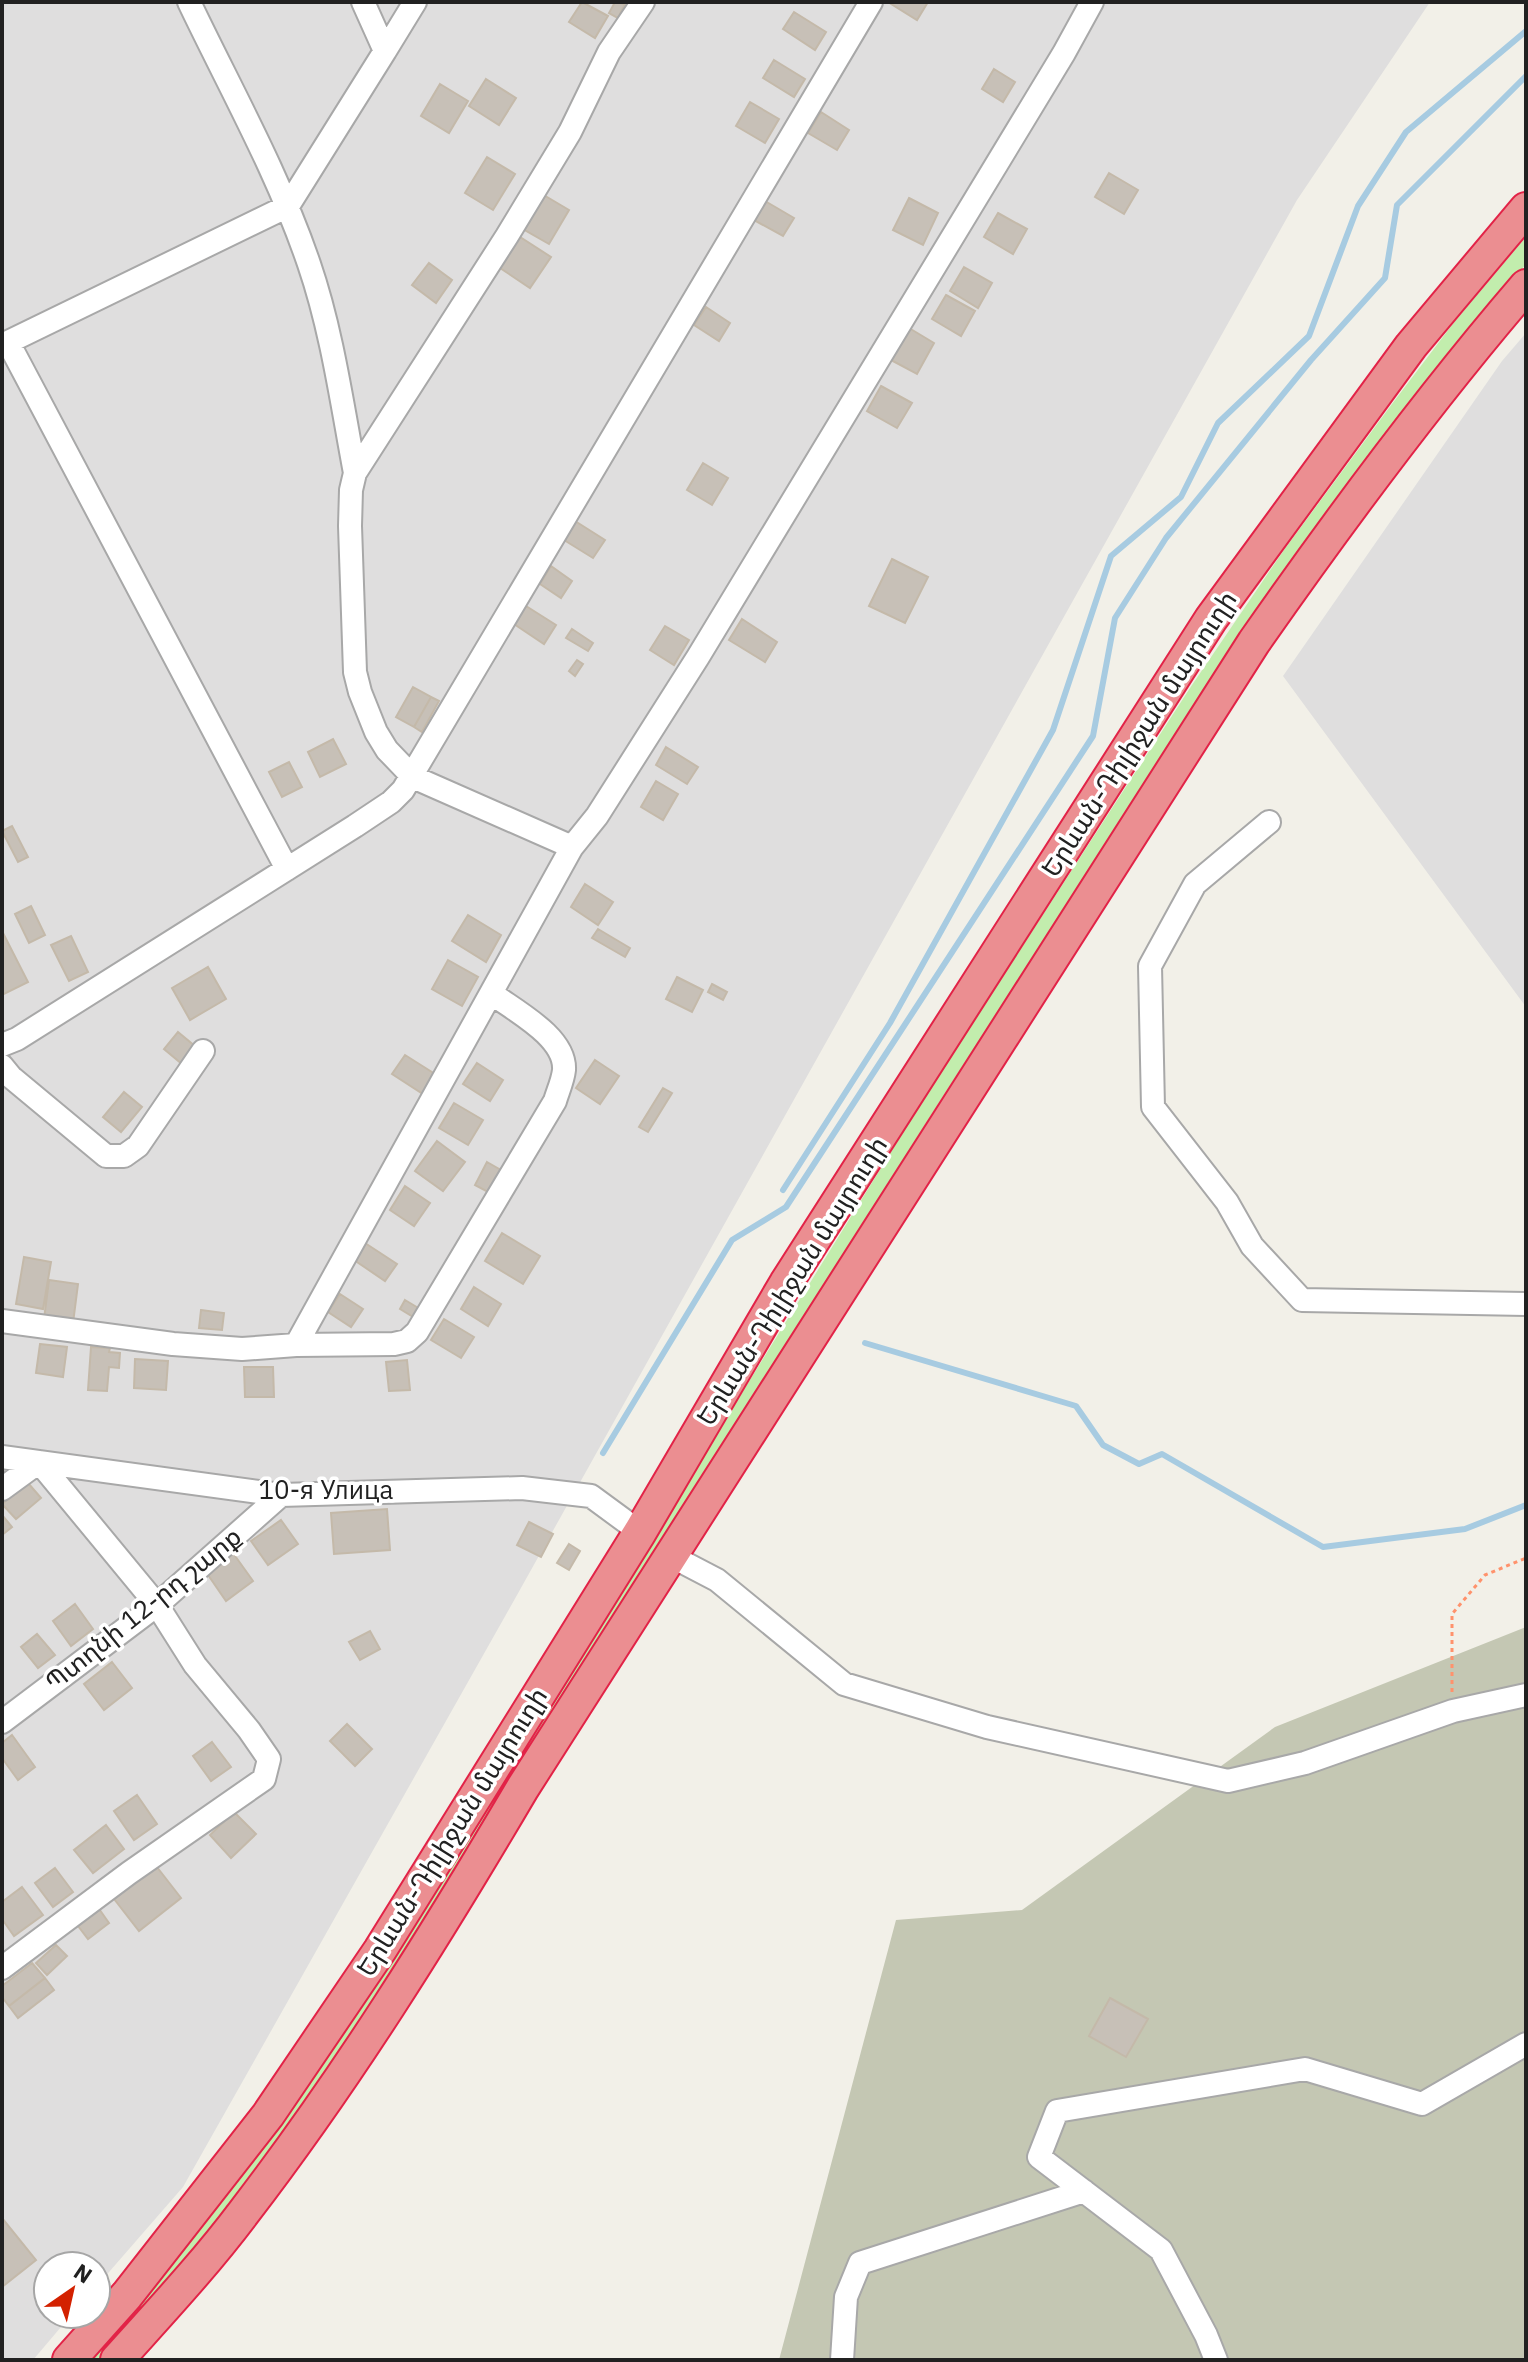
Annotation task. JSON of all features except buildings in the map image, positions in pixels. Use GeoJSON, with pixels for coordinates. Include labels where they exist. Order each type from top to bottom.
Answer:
{"type":"FeatureCollection","features":[{"type":"Feature","properties":{"kind":"highway","name":"Երևան-Դիլիջան մայրուղի"},"geometry":{"type":"LineString","coordinates":[[69,2360],[127,2295],[268,2115],[380,1950],[640,1532],[786,1283],[1211,619],[1411,346],[1526,209]]}},
{"type":"Feature","properties":{"kind":"highway","name":"Երևան-Դիլիջան մայրուղի"},"geometry":{"type":"LineString","coordinates":[[117,2360],[243,2213],[374,2029],[447,1916],[522,1789],[1254,642],[1368,480],[1456,367],[1526,286]]}},
{"type":"Feature","properties":{"kind":"street"},"geometry":{"type":"LineString","coordinates":[[189,2],[288,206],[310,267],[355,473]]}},
{"type":"Feature","properties":{"kind":"street"},"geometry":{"type":"LineString","coordinates":[[363,2],[385,51]]}},
{"type":"Feature","properties":{"kind":"street"},"geometry":{"type":"LineString","coordinates":[[287,869],[5,343],[288,206],[415,2]]}},
{"type":"Feature","properties":{"kind":"street"},"geometry":{"type":"LineString","coordinates":[[572,847],[413,777],[387,750],[376,732],[355,672],[351,490],[355,473],[507,236],[570,132],[609,52],[643,2]]}},
{"type":"Feature","properties":{"kind":"street"},"geometry":{"type":"LineString","coordinates":[[2,1045],[17,1039],[391,802],[413,777],[871,2]]}},
{"type":"Feature","properties":{"kind":"street"},"geometry":{"type":"LineString","coordinates":[[296,1345],[572,847],[614,790],[698,657],[1092,2]]}},
{"type":"Feature","properties":{"kind":"street"},"geometry":{"type":"LineString","coordinates":[[1269,822],[1195,884],[1150,966],[1153,1107],[1227,1202],[1252,1246],[1302,1300],[1526,1304]]}},
{"type":"Feature","properties":{"kind":"street"},"geometry":{"type":"LineString","coordinates":[[2,1321],[173,1344],[242,1349],[407,1341],[417,1332],[555,1101],[564,1071],[563,1055],[555,1041],[491,993]]}},
{"type":"Feature","properties":{"kind":"street"},"geometry":{"type":"LineString","coordinates":[[2,1066],[11,1077],[106,1156],[124,1156],[138,1146],[203,1051]]}},
{"type":"Feature","properties":{"kind":"street","name":"10-я Улица"},"geometry":{"type":"LineString","coordinates":[[2,1457],[281,1495],[522,1488],[591,1496],[640,1532]]}},
{"type":"Feature","properties":{"kind":"street"},"geometry":{"type":"LineString","coordinates":[[2,1489],[39,1462],[157,1605],[195,1665],[269,1759],[264,1779],[129,1873],[2,1968]]}},
{"type":"Feature","properties":{"kind":"street","name":"Պտղնի 12-րդ շարք"},"geometry":{"type":"LineString","coordinates":[[2,1722],[157,1605],[281,1495]]}},
{"type":"Feature","properties":{"kind":"street"},"geometry":{"type":"LineString","coordinates":[[671,1556],[717,1580],[844,1684],[987,1727],[1228,1781],[1305,1763],[1453,1711],[1526,1695]]}},
{"type":"Feature","properties":{"kind":"street"},"geometry":{"type":"LineString","coordinates":[[1216,2360],[1161,2250],[1039,2157],[1057,2111],[1305,2069],[1422,2104],[1526,2044]]}},
{"type":"Feature","properties":{"kind":"street"},"geometry":{"type":"LineString","coordinates":[[842,2360],[846,2297],[860,2263],[1084,2191]]}},
{"type":"Feature","properties":{"kind":"path"},"geometry":{"type":"LineString","coordinates":[[1453,1711],[1452,1614],[1485,1575],[1526,1558]]}},
{"type":"Feature","properties":{"kind":"shaded area"},"geometry":{"type":"Polygon","coordinates":[[[2,2],[1430,2],[1297,200],[183,2187],[112,2269],[112,2250],[32,2250],[32,2330],[58,2330],[33,2360],[2,2360],[2,2]]]}},
{"type":"Feature","properties":{"kind":"shaded area"},"geometry":{"type":"Polygon","coordinates":[[[1526,333],[1526,1007],[1283,676],[1502,361],[1526,333]]]}},
{"type":"Feature","properties":{"kind":"shaded area"},"geometry":{"type":"Polygon","coordinates":[[[1526,1627],[1526,2360],[779,2360],[896,1920],[1022,1910],[1275,1727],[1526,1627]]]}},
{"type":"Feature","properties":{"kind":"green space"},"geometry":{"type":"Polygon","coordinates":[[[1526,237],[1526,264],[1439,369],[1079,888],[945,1093],[649,1562],[488,1828],[281,2146],[107,2360],[87,2360],[181,2250],[269,2137],[641,1556],[933,1084],[1192,685],[1284,550],[1392,404],[1452,325],[1526,237]]]}},
{"type":"Feature","properties":{"kind":"waterway"},"geometry":{"type":"LineString","coordinates":[[783,1190],[890,1023],[1053,730],[1111,556],[1181,497],[1218,423],[1309,336],[1358,206],[1406,132],[1526,31]]}},
{"type":"Feature","properties":{"kind":"waterway"},"geometry":{"type":"LineString","coordinates":[[603,1453],[732,1240],[786,1207],[1093,736],[1115,618],[1166,538],[1311,360],[1385,278],[1397,205],[1526,76]]}},
{"type":"Feature","properties":{"kind":"waterway"},"geometry":{"type":"LineString","coordinates":[[865,1343],[1076,1406],[1103,1445],[1139,1464],[1162,1454],[1323,1547],[1465,1529],[1526,1505]]}}]}
